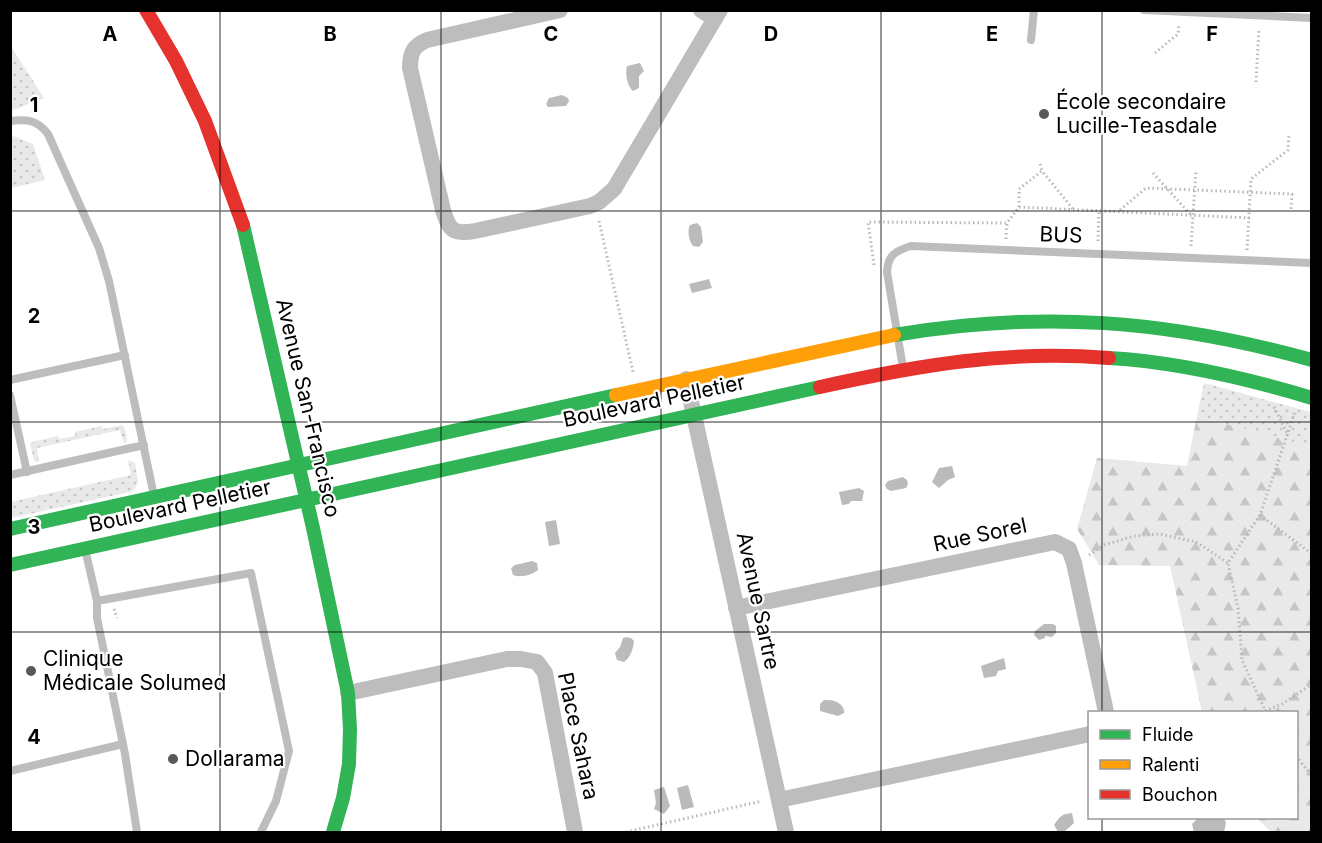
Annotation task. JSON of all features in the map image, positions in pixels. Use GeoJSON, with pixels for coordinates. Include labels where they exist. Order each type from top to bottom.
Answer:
{"type":"FeatureCollection","features":[{"type":"Feature","properties":{"kind":"street","name":"Avenue San-Francisco"},"geometry":{"type":"LineString","coordinates":[[146,10],[196,101],[232,192],[256,273],[348,693],[351,739],[349,775],[333,832]]}},
{"type":"Feature","properties":{"kind":"street"},"geometry":{"type":"LineString","coordinates":[[560,10],[427,40],[414,48],[411,53],[410,68],[443,210],[448,226],[453,230],[475,231],[590,206],[606,196],[614,189],[712,13]]}},
{"type":"Feature","properties":{"kind":"street","name":"Boulevard Pelletier"},"geometry":{"type":"LineString","coordinates":[[10,565],[154,497],[897,334],[1012,321],[1101,322],[1161,327],[1212,336],[1311,360]]}},
{"type":"Feature","properties":{"kind":"street","name":"Boulevard Pelletier"},"geometry":{"type":"LineString","coordinates":[[10,529],[81,531],[306,499],[694,413],[950,361],[1009,356],[1103,357],[1189,367],[1238,377],[1311,398]]}},
{"type":"Feature","properties":{"kind":"street","name":"Avenue Sartre"},"geometry":{"type":"LineString","coordinates":[[686,379],[786,832]]}},
{"type":"Feature","properties":{"kind":"street","name":"Rue Sorel"},"geometry":{"type":"LineString","coordinates":[[736,608],[1054,542],[1069,549],[1074,563]]}},
{"type":"Feature","properties":{"kind":"street"},"geometry":{"type":"LineString","coordinates":[[1074,563],[1106,711]]}},
{"type":"Feature","properties":{"kind":"street","name":"Place Sahara"},"geometry":{"type":"LineString","coordinates":[[348,693],[507,659],[521,658],[537,662],[545,673],[575,832]]}},
{"type":"Feature","properties":{"kind":"street"},"geometry":{"type":"LineString","coordinates":[[779,800],[1088,734]]}},
{"type":"Feature","properties":{"kind":"lane"},"geometry":{"type":"LineString","coordinates":[[1031,40],[1034,10]]}},
{"type":"Feature","properties":{"kind":"lane"},"geometry":{"type":"LineString","coordinates":[[1144,10],[1311,18]]}},
{"type":"Feature","properties":{"kind":"lane"},"geometry":{"type":"LineString","coordinates":[[10,121],[36,122],[48,134],[99,248],[109,281],[154,497]]}},
{"type":"Feature","properties":{"kind":"lane","name":"BUS"},"geometry":{"type":"LineString","coordinates":[[903,369],[887,272],[890,256],[911,246],[1311,263]]}},
{"type":"Feature","properties":{"kind":"lane"},"geometry":{"type":"LineString","coordinates":[[10,380],[125,355]]}},
{"type":"Feature","properties":{"kind":"lane"},"geometry":{"type":"LineString","coordinates":[[10,395],[27,472]]}},
{"type":"Feature","properties":{"kind":"lane"},"geometry":{"type":"LineString","coordinates":[[10,476],[144,445]]}},
{"type":"Feature","properties":{"kind":"lane"},"geometry":{"type":"LineString","coordinates":[[81,531],[97,601],[97,618],[123,744],[137,832]]}},
{"type":"Feature","properties":{"kind":"lane"},"geometry":{"type":"LineString","coordinates":[[97,601],[251,573],[289,751],[276,801],[261,832]]}},
{"type":"Feature","properties":{"kind":"lane"},"geometry":{"type":"LineString","coordinates":[[10,771],[123,744]]}},
{"type":"Feature","properties":{"kind":"path"},"geometry":{"type":"LineString","coordinates":[[1155,53],[1178,34],[1180,19]]}},
{"type":"Feature","properties":{"kind":"path"},"geometry":{"type":"LineString","coordinates":[[1256,82],[1258,30]]}},
{"type":"Feature","properties":{"kind":"path"},"geometry":{"type":"LineString","coordinates":[[1246,261],[1251,179],[1288,150],[1289,135]]}},
{"type":"Feature","properties":{"kind":"path"},"geometry":{"type":"LineString","coordinates":[[1040,164],[1042,171],[1073,209]]}},
{"type":"Feature","properties":{"kind":"path"},"geometry":{"type":"LineString","coordinates":[[1191,258],[1196,170]]}},
{"type":"Feature","properties":{"kind":"path"},"geometry":{"type":"LineString","coordinates":[[868,222],[1007,223],[1019,207],[1019,189],[1042,171]]}},
{"type":"Feature","properties":{"kind":"path"},"geometry":{"type":"LineString","coordinates":[[1153,173],[1192,215]]}},
{"type":"Feature","properties":{"kind":"path"},"geometry":{"type":"LineString","coordinates":[[1119,211],[1146,188],[1292,194],[1291,209]]}},
{"type":"Feature","properties":{"kind":"path"},"geometry":{"type":"LineString","coordinates":[[1019,207],[1250,218]]}},
{"type":"Feature","properties":{"kind":"path"},"geometry":{"type":"LineString","coordinates":[[1098,254],[1099,210]]}},
{"type":"Feature","properties":{"kind":"path"},"geometry":{"type":"LineString","coordinates":[[598,216],[635,379]]}},
{"type":"Feature","properties":{"kind":"path"},"geometry":{"type":"LineString","coordinates":[[1228,563],[1260,515],[1298,405]]}},
{"type":"Feature","properties":{"kind":"path"},"geometry":{"type":"LineString","coordinates":[[1274,406],[1288,435]]}},
{"type":"Feature","properties":{"kind":"path"},"geometry":{"type":"LineString","coordinates":[[1260,515],[1311,554]]}},
{"type":"Feature","properties":{"kind":"path"},"geometry":{"type":"LineString","coordinates":[[1074,563],[1104,545],[1134,536],[1160,534],[1196,543],[1228,563],[1238,608],[1242,660],[1266,711]]}},
{"type":"Feature","properties":{"kind":"path"},"geometry":{"type":"LineString","coordinates":[[1268,711],[1311,684]]}},
{"type":"Feature","properties":{"kind":"path"},"geometry":{"type":"LineString","coordinates":[[1298,758],[1310,771],[1311,776]]}},
{"type":"Feature","properties":{"kind":"path"},"geometry":{"type":"LineString","coordinates":[[626,832],[762,801],[779,800]]}},
{"type":"Feature","properties":{"kind":"green space"},"geometry":{"type":"Polygon","coordinates":[[[10,45],[44,98],[11,111],[10,111],[10,45]]]}},
{"type":"Feature","properties":{"kind":"green space"},"geometry":{"type":"Polygon","coordinates":[[[11,137],[33,144],[45,180],[11,188],[11,137]]]}},
{"type":"Feature","properties":{"kind":"green space"},"geometry":{"type":"Polygon","coordinates":[[[1204,383],[1311,412],[1311,447],[1197,416],[1204,383]]]}},
{"type":"Feature","properties":{"kind":"green space"},"geometry":{"type":"Polygon","coordinates":[[[1197,416],[1311,447],[1311,832],[1271,832],[1258,819],[1298,819],[1298,711],[1202,711],[1170,566],[1099,565],[1077,529],[1097,458],[1187,466],[1197,416]]]}},
{"type":"Feature","properties":{"kind":"green space"},"geometry":{"type":"Polygon","coordinates":[[[122,425],[125,429],[126,443],[124,443],[120,430],[37,448],[39,462],[34,460],[30,444],[32,442],[58,436],[59,439],[75,436],[75,432],[102,426],[103,429],[122,425]]]}},
{"type":"Feature","properties":{"kind":"green space"},"geometry":{"type":"Polygon","coordinates":[[[128,460],[135,463],[138,481],[134,491],[11,518],[10,502],[131,475],[128,460]]]}},
{"type":"Feature","properties":{"kind":"shaded area"},"geometry":{"type":"Polygon","coordinates":[[[640,63],[644,71],[639,76],[639,88],[633,91],[627,79],[627,66],[640,63]]]}},
{"type":"Feature","properties":{"kind":"shaded area"},"geometry":{"type":"Polygon","coordinates":[[[562,95],[568,98],[566,106],[548,107],[546,104],[549,98],[562,95]]]}},
{"type":"Feature","properties":{"kind":"shaded area"},"geometry":{"type":"Polygon","coordinates":[[[697,223],[701,227],[703,242],[699,247],[693,246],[689,233],[690,225],[697,223]]]}},
{"type":"Feature","properties":{"kind":"shaded area"},"geometry":{"type":"Polygon","coordinates":[[[709,279],[712,288],[692,293],[689,284],[709,279]]]}},
{"type":"Feature","properties":{"kind":"shaded area"},"geometry":{"type":"Polygon","coordinates":[[[952,466],[955,477],[939,488],[932,482],[939,468],[952,466]]]}},
{"type":"Feature","properties":{"kind":"shaded area"},"geometry":{"type":"Polygon","coordinates":[[[903,477],[907,480],[906,488],[891,491],[887,489],[885,485],[888,481],[903,477]]]}},
{"type":"Feature","properties":{"kind":"shaded area"},"geometry":{"type":"Polygon","coordinates":[[[859,488],[864,491],[862,501],[851,501],[849,504],[842,505],[839,492],[859,488]]]}},
{"type":"Feature","properties":{"kind":"shaded area"},"geometry":{"type":"Polygon","coordinates":[[[556,520],[560,544],[549,546],[545,522],[556,520]]]}},
{"type":"Feature","properties":{"kind":"shaded area"},"geometry":{"type":"Polygon","coordinates":[[[532,561],[537,563],[538,570],[526,576],[513,575],[511,568],[515,565],[532,561]]]}},
{"type":"Feature","properties":{"kind":"shaded area"},"geometry":{"type":"Polygon","coordinates":[[[1044,624],[1056,626],[1056,633],[1052,637],[1045,636],[1039,640],[1034,635],[1035,631],[1044,624]]]}},
{"type":"Feature","properties":{"kind":"shaded area"},"geometry":{"type":"Polygon","coordinates":[[[623,638],[634,641],[631,653],[624,662],[617,660],[615,653],[623,638]]]}},
{"type":"Feature","properties":{"kind":"shaded area"},"geometry":{"type":"Polygon","coordinates":[[[1004,658],[1006,669],[998,671],[996,676],[984,678],[981,666],[1004,658]]]}},
{"type":"Feature","properties":{"kind":"shaded area"},"geometry":{"type":"Polygon","coordinates":[[[824,700],[839,703],[844,713],[838,716],[820,711],[820,704],[824,700]]]}},
{"type":"Feature","properties":{"kind":"shaded area"},"geometry":{"type":"Polygon","coordinates":[[[688,785],[694,807],[682,810],[677,788],[688,785]]]}},
{"type":"Feature","properties":{"kind":"shaded area"},"geometry":{"type":"Polygon","coordinates":[[[664,787],[670,806],[664,814],[654,809],[656,803],[654,790],[664,787]]]}},
{"type":"Feature","properties":{"kind":"shaded area"},"geometry":{"type":"Polygon","coordinates":[[[1072,813],[1074,823],[1064,832],[1058,832],[1054,825],[1056,822],[1063,815],[1072,813]]]}},
{"type":"Feature","properties":{"kind":"shaded area"},"geometry":{"type":"Polygon","coordinates":[[[1197,819],[1224,819],[1226,823],[1224,832],[1194,832],[1192,824],[1197,819]]]}},
{"type":"Feature","properties":{"kind":"traffic: fast"},"geometry":{"type":"LineString","coordinates":[[243,225],[313,528],[348,693],[349,764],[343,798],[333,832]]}},
{"type":"Feature","properties":{"kind":"traffic: fast"},"geometry":{"type":"LineString","coordinates":[[894,335],[948,327],[1001,323],[1053,321],[1104,323],[1207,336],[1259,346],[1312,360]]}},
{"type":"Feature","properties":{"kind":"traffic: fast"},"geometry":{"type":"LineString","coordinates":[[1109,358],[1161,363],[1212,372],[1312,398]]}},
{"type":"Feature","properties":{"kind":"traffic: fast"},"geometry":{"type":"LineString","coordinates":[[10,565],[820,387]]}},
{"type":"Feature","properties":{"kind":"traffic: fast"},"geometry":{"type":"LineString","coordinates":[[10,529],[616,395]]}},
{"type":"Feature","properties":{"kind":"traffic: slow"},"geometry":{"type":"LineString","coordinates":[[616,395],[894,335]]}},
{"type":"Feature","properties":{"kind":"traffic: jam"},"geometry":{"type":"LineString","coordinates":[[146,10],[176,61],[205,121],[243,225]]}},
{"type":"Feature","properties":{"kind":"traffic: jam"},"geometry":{"type":"LineString","coordinates":[[820,387],[963,361],[1035,356],[1109,358]]}},
{"type":"Feature","properties":{"kind":"place","name":"École secondaire Lucille-Teasdale"},"geometry":{"type":"Point","coordinates":[1044,114]}},
{"type":"Feature","properties":{"kind":"place","name":"Clinique Médicale Solumed"},"geometry":{"type":"Point","coordinates":[31,671]}},
{"type":"Feature","properties":{"kind":"place","name":"Dollarama"},"geometry":{"type":"Point","coordinates":[173,759]}}]}
